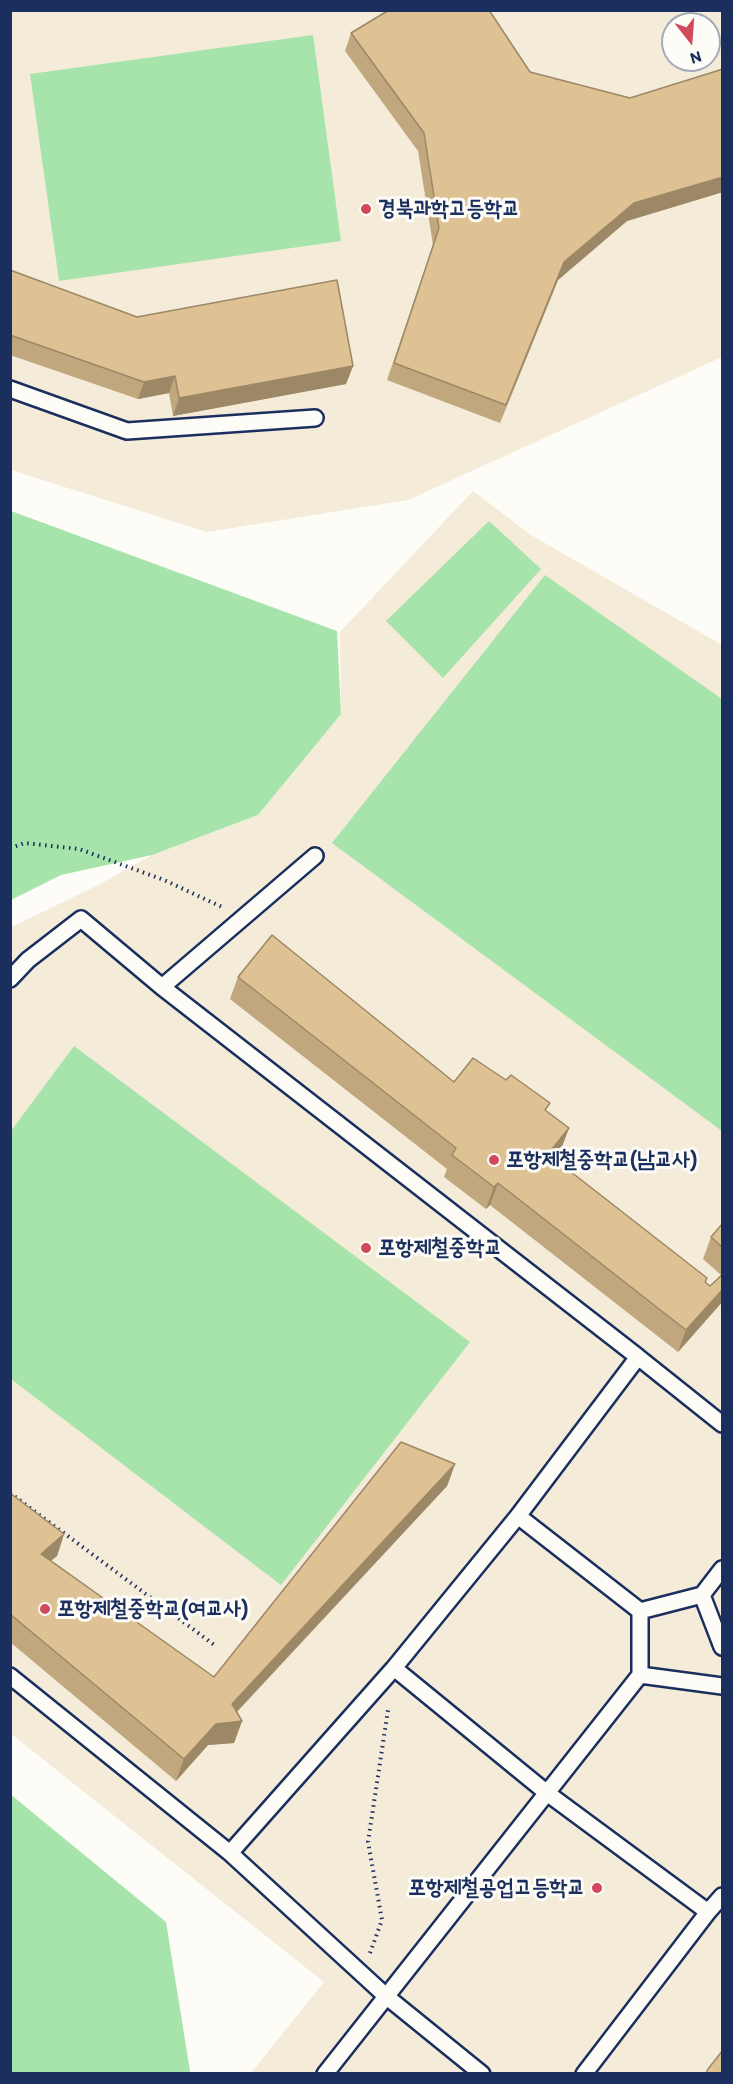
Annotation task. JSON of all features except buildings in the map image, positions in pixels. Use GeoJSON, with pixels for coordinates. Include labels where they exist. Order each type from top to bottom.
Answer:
{"type":"FeatureCollection","features":[{"type":"Feature","properties":{"kind":"lane"},"geometry":{"type":"LineString","coordinates":[[10,389],[127,431],[315,418]]}},
{"type":"Feature","properties":{"kind":"lane"},"geometry":{"type":"LineString","coordinates":[[162,987],[315,856]]}},
{"type":"Feature","properties":{"kind":"lane"},"geometry":{"type":"LineString","coordinates":[[10,979],[28,960],[81,919],[162,987],[723,1424]]}},
{"type":"Feature","properties":{"kind":"lane"},"geometry":{"type":"LineString","coordinates":[[230,1853],[394,1668],[518,1516],[638,1357]]}},
{"type":"Feature","properties":{"kind":"lane"},"geometry":{"type":"LineString","coordinates":[[518,1516],[640,1611]]}},
{"type":"Feature","properties":{"kind":"lane"},"geometry":{"type":"LineString","coordinates":[[640,1611],[702,1595],[723,1569]]}},
{"type":"Feature","properties":{"kind":"lane"},"geometry":{"type":"LineString","coordinates":[[702,1595],[723,1647]]}},
{"type":"Feature","properties":{"kind":"lane"},"geometry":{"type":"LineString","coordinates":[[326,2073],[640,1675],[640,1611]]}},
{"type":"Feature","properties":{"kind":"lane"},"geometry":{"type":"LineString","coordinates":[[394,1668],[547,1793],[708,1912]]}},
{"type":"Feature","properties":{"kind":"lane"},"geometry":{"type":"LineString","coordinates":[[640,1675],[723,1686]]}},
{"type":"Feature","properties":{"kind":"lane"},"geometry":{"type":"LineString","coordinates":[[10,1676],[230,1853],[387,1996],[482,2073]]}},
{"type":"Feature","properties":{"kind":"lane"},"geometry":{"type":"LineString","coordinates":[[584,2073],[708,1912],[723,1896]]}},
{"type":"Feature","properties":{"kind":"path"},"geometry":{"type":"LineString","coordinates":[[10,848],[25,843],[79,849],[164,880],[244,917]]}},
{"type":"Feature","properties":{"kind":"path"},"geometry":{"type":"LineString","coordinates":[[10,1493],[217,1647]]}},
{"type":"Feature","properties":{"kind":"path"},"geometry":{"type":"LineString","coordinates":[[363,1974],[382,1920],[368,1842],[394,1668]]}},
{"type":"Feature","properties":{"kind":"shaded area","name":"경북과학고등학교"},"geometry":{"type":"Polygon","coordinates":[[[11,11],[722,11],[722,357],[408,500],[207,532],[11,470],[11,11]]]}},
{"type":"Feature","properties":{"kind":"shaded area","name":"포항제철중학교"},"geometry":{"type":"Polygon","coordinates":[[[473,491],[531,535],[722,645],[722,2073],[251,2073],[324,1982],[11,1734],[10,928],[100,884],[152,855],[258,815],[341,714],[340,632],[473,491]]]}},
{"type":"Feature","properties":{"kind":"green space"},"geometry":{"type":"Polygon","coordinates":[[[313,35],[341,241],[59,281],[30,74],[313,35]]]}},
{"type":"Feature","properties":{"kind":"green space"},"geometry":{"type":"Polygon","coordinates":[[[11,511],[337,631],[341,714],[258,815],[152,855],[61,875],[11,900],[11,511]]]}},
{"type":"Feature","properties":{"kind":"green space"},"geometry":{"type":"Polygon","coordinates":[[[489,521],[541,569],[443,678],[386,621],[489,521]]]}},
{"type":"Feature","properties":{"kind":"green space"},"geometry":{"type":"Polygon","coordinates":[[[545,575],[722,699],[722,1131],[332,843],[545,575]]]}},
{"type":"Feature","properties":{"kind":"green space"},"geometry":{"type":"Polygon","coordinates":[[[74,1046],[470,1342],[281,1585],[11,1379],[11,1131],[74,1046]]]}},
{"type":"Feature","properties":{"kind":"green space"},"geometry":{"type":"Polygon","coordinates":[[[10,1794],[166,1922],[189,2073],[11,2073],[10,1794]]]}},
{"type":"Feature","properties":{"kind":"place","name":"경북과학고등학교"},"geometry":{"type":"Point","coordinates":[366,209]}},
{"type":"Feature","properties":{"kind":"place","name":"포항제철중학교(남교사)"},"geometry":{"type":"Point","coordinates":[494,1160]}},
{"type":"Feature","properties":{"kind":"place","name":"포항제철중학교"},"geometry":{"type":"Point","coordinates":[366,1248]}},
{"type":"Feature","properties":{"kind":"place","name":"포항제철중학교(여교사)"},"geometry":{"type":"Point","coordinates":[45,1609]}},
{"type":"Feature","properties":{"kind":"place","name":"포항제철공업고등학교"},"geometry":{"type":"Point","coordinates":[597,1888]}}]}
